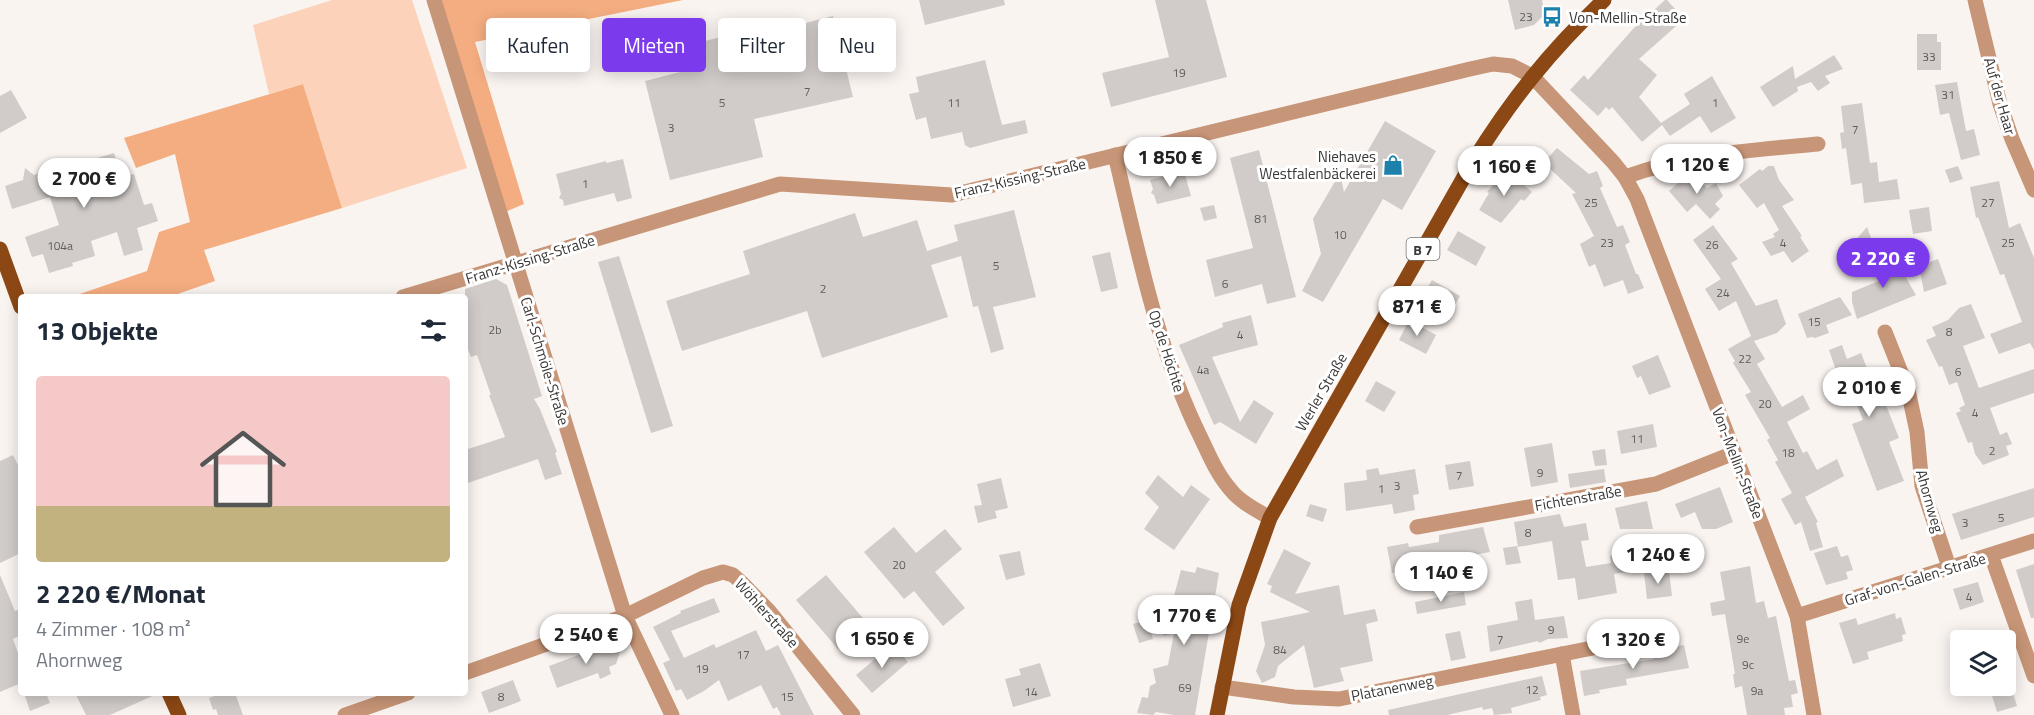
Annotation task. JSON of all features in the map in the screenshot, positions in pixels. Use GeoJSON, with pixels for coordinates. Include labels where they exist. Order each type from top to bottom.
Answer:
{"type":"FeatureCollection","features":[{"type":"Feature","properties":{"kind":"main road","name":"Werler Straße"},"geometry":{"type":"LineString","coordinates":[[1217,715],[1239,604],[1270,518],[1472,163],[1503,113],[1569,34],[1604,0]]}},
{"type":"Feature","properties":{"kind":"main road"},"geometry":{"type":"LineString","coordinates":[[0,249],[18,300]]}},
{"type":"Feature","properties":{"kind":"main road"},"geometry":{"type":"LineString","coordinates":[[170,696],[179,715]]}},
{"type":"Feature","properties":{"kind":"street","name":"Carl-Schmöle-Straße"},"geometry":{"type":"LineString","coordinates":[[434,0],[625,616],[672,715]]}},
{"type":"Feature","properties":{"kind":"street","name":"Auf der Haar"},"geometry":{"type":"LineString","coordinates":[[1975,0],[2000,104],[2034,190]]}},
{"type":"Feature","properties":{"kind":"street","name":"Franz-Kissing-Straße"},"geometry":{"type":"LineString","coordinates":[[413,294],[780,184],[952,195],[1493,63],[1512,66],[1532,76]]}},
{"type":"Feature","properties":{"kind":"street","name":"Von-Mellin-Straße"},"geometry":{"type":"LineString","coordinates":[[1532,76],[1625,177],[1637,199],[1797,616],[1814,715]]}},
{"type":"Feature","properties":{"kind":"street"},"geometry":{"type":"LineString","coordinates":[[1625,177],[1650,168],[1713,154],[1818,144]]}},
{"type":"Feature","properties":{"kind":"street","name":"Op de Höchte"},"geometry":{"type":"LineString","coordinates":[[1115,155],[1153,312],[1170,369],[1185,406],[1216,468],[1230,490],[1245,504],[1270,518]]}},
{"type":"Feature","properties":{"kind":"street","name":"Ahornweg"},"geometry":{"type":"LineString","coordinates":[[1885,332],[1908,390],[1915,423],[1922,486],[1949,567]]}},
{"type":"Feature","properties":{"kind":"street","name":"Fichtenstraße"},"geometry":{"type":"LineString","coordinates":[[1417,527],[1656,484],[1734,453]]}},
{"type":"Feature","properties":{"kind":"street","name":"Graf-von-Galen-Straße"},"geometry":{"type":"LineString","coordinates":[[1797,616],[2034,541]]}},
{"type":"Feature","properties":{"kind":"street"},"geometry":{"type":"LineString","coordinates":[[1991,555],[2034,676]]}},
{"type":"Feature","properties":{"kind":"street","name":"Wöhlerstraße"},"geometry":{"type":"LineString","coordinates":[[625,616],[703,578],[723,572],[733,575],[769,612],[853,715]]}},
{"type":"Feature","properties":{"kind":"street"},"geometry":{"type":"LineString","coordinates":[[468,672],[625,616]]}},
{"type":"Feature","properties":{"kind":"street","name":"Platanenweg"},"geometry":{"type":"LineString","coordinates":[[1222,687],[1294,698],[1339,699],[1647,637]]}},
{"type":"Feature","properties":{"kind":"street"},"geometry":{"type":"LineString","coordinates":[[1562,654],[1574,715]]}},
{"type":"Feature","properties":{"kind":"street"},"geometry":{"type":"LineString","coordinates":[[345,715],[399,696]]}},
{"type":"Feature","properties":{"kind":"shaded area"},"geometry":{"type":"Polygon","coordinates":[[[332,0],[412,0],[467,168],[342,208],[303,84],[269,94],[253,25],[332,0]]]}},
{"type":"Feature","properties":{"kind":"shaded area"},"geometry":{"type":"Polygon","coordinates":[[[441,0],[683,0],[590,19],[486,18],[486,40],[475,42],[524,204],[505,212],[441,0]]]}},
{"type":"Feature","properties":{"kind":"shaded area"},"geometry":{"type":"Polygon","coordinates":[[[303,84],[342,208],[204,250],[215,281],[178,294],[80,294],[147,271],[159,232],[190,222],[175,154],[136,168],[124,138],[303,84]]]}},
{"type":"Feature","properties":{"kind":"building"},"geometry":{"type":"Polygon","coordinates":[[[919,0],[1004,0],[1005,5],[925,25],[919,0]]]}},
{"type":"Feature","properties":{"kind":"building"},"geometry":{"type":"Polygon","coordinates":[[[1155,0],[1206,0],[1227,77],[1111,107],[1102,73],[1169,57],[1155,0]]]}},
{"type":"Feature","properties":{"kind":"building"},"geometry":{"type":"Polygon","coordinates":[[[1508,0],[1542,0],[1545,14],[1534,25],[1515,30],[1508,0]]]}},
{"type":"Feature","properties":{"kind":"building"},"geometry":{"type":"Polygon","coordinates":[[[1665,0],[1684,19],[1639,59],[1657,75],[1639,97],[1661,123],[1690,104],[1684,94],[1712,76],[1736,118],[1711,133],[1700,116],[1670,136],[1662,125],[1642,142],[1612,107],[1609,110],[1606,107],[1598,116],[1570,90],[1584,75],[1588,80],[1633,29],[1665,0]]]}},
{"type":"Feature","properties":{"kind":"building"},"geometry":{"type":"Polygon","coordinates":[[[818,20],[818,72],[847,72],[853,97],[754,119],[763,157],[670,180],[645,81],[680,72],[706,72],[706,41],[718,38],[718,72],[806,72],[806,23],[818,20]]]}},
{"type":"Feature","properties":{"kind":"building"},"geometry":{"type":"Polygon","coordinates":[[[1917,34],[1937,34],[1937,42],[1941,42],[1941,70],[1917,70],[1917,34]]]}},
{"type":"Feature","properties":{"kind":"building"},"geometry":{"type":"Polygon","coordinates":[[[1834,55],[1843,69],[1825,76],[1830,83],[1818,91],[1811,82],[1797,87],[1798,91],[1773,107],[1760,87],[1793,66],[1795,79],[1834,55]]]}},
{"type":"Feature","properties":{"kind":"building"},"geometry":{"type":"Polygon","coordinates":[[[985,60],[1002,125],[1025,120],[1028,133],[970,148],[965,145],[962,132],[931,139],[926,117],[916,120],[909,94],[919,92],[916,77],[985,60]]]}},
{"type":"Feature","properties":{"kind":"building"},"geometry":{"type":"Polygon","coordinates":[[[1957,82],[1966,131],[1974,129],[1980,155],[1961,160],[1949,113],[1940,115],[1935,85],[1957,82]]]}},
{"type":"Feature","properties":{"kind":"building"},"geometry":{"type":"Polygon","coordinates":[[[11,90],[27,118],[0,133],[0,96],[11,90]]]}},
{"type":"Feature","properties":{"kind":"building"},"geometry":{"type":"Polygon","coordinates":[[[1862,103],[1870,163],[1877,162],[1879,182],[1897,179],[1900,199],[1864,203],[1862,183],[1851,185],[1846,148],[1842,149],[1840,133],[1844,132],[1841,106],[1862,103]]]}},
{"type":"Feature","properties":{"kind":"building"},"geometry":{"type":"Polygon","coordinates":[[[1385,121],[1436,151],[1402,210],[1383,199],[1323,302],[1302,291],[1321,254],[1313,219],[1340,173],[1344,192],[1385,121]]]}},
{"type":"Feature","properties":{"kind":"building"},"geometry":{"type":"Polygon","coordinates":[[[1557,148],[1589,174],[1597,171],[1603,186],[1600,188],[1617,227],[1623,225],[1630,242],[1625,245],[1644,288],[1628,294],[1623,280],[1604,287],[1595,264],[1589,267],[1580,244],[1594,236],[1572,194],[1576,193],[1547,166],[1545,161],[1557,148]]]}},
{"type":"Feature","properties":{"kind":"building"},"geometry":{"type":"Polygon","coordinates":[[[1259,150],[1296,297],[1267,304],[1262,284],[1215,297],[1206,260],[1253,248],[1230,158],[1259,150]]]}},
{"type":"Feature","properties":{"kind":"building"},"geometry":{"type":"Polygon","coordinates":[[[114,153],[122,177],[134,174],[144,205],[152,203],[158,221],[137,228],[143,250],[124,256],[117,232],[91,241],[95,256],[49,273],[43,254],[32,257],[25,237],[59,225],[50,197],[12,209],[5,186],[23,180],[25,168],[34,175],[75,160],[77,164],[114,153]]]}},
{"type":"Feature","properties":{"kind":"building"},"geometry":{"type":"Polygon","coordinates":[[[623,159],[632,198],[617,202],[614,193],[564,206],[563,200],[559,198],[561,194],[556,174],[623,159]]]}},
{"type":"Feature","properties":{"kind":"building"},"geometry":{"type":"Polygon","coordinates":[[[1768,166],[1774,166],[1779,180],[1794,200],[1782,206],[1809,251],[1792,263],[1784,251],[1771,256],[1762,242],[1775,237],[1773,234],[1779,230],[1764,203],[1757,208],[1739,185],[1760,169],[1762,171],[1768,166]]]}},
{"type":"Feature","properties":{"kind":"building"},"geometry":{"type":"Polygon","coordinates":[[[1958,166],[1963,179],[1950,183],[1945,170],[1958,166]]]}},
{"type":"Feature","properties":{"kind":"building"},"geometry":{"type":"Polygon","coordinates":[[[1506,170],[1532,192],[1524,201],[1521,199],[1501,223],[1479,210],[1489,193],[1487,192],[1506,170]]]}},
{"type":"Feature","properties":{"kind":"building"},"geometry":{"type":"Polygon","coordinates":[[[1184,171],[1191,196],[1157,204],[1151,193],[1153,189],[1150,180],[1184,171]]]}},
{"type":"Feature","properties":{"kind":"building"},"geometry":{"type":"Polygon","coordinates":[[[1693,173],[1707,188],[1716,183],[1723,196],[1715,204],[1720,209],[1710,219],[1696,204],[1687,212],[1669,191],[1693,173]]]}},
{"type":"Feature","properties":{"kind":"building"},"geometry":{"type":"Polygon","coordinates":[[[1999,181],[2009,228],[2020,223],[2034,258],[2034,350],[2030,343],[1999,354],[1990,334],[2022,322],[2004,274],[2000,275],[1978,217],[1976,218],[1970,187],[1999,181]]]}},
{"type":"Feature","properties":{"kind":"building"},"geometry":{"type":"Polygon","coordinates":[[[1214,205],[1217,218],[1204,221],[1200,208],[1214,205]]]}},
{"type":"Feature","properties":{"kind":"building"},"geometry":{"type":"Polygon","coordinates":[[[1929,207],[1932,231],[1913,234],[1909,210],[1929,207]]]}},
{"type":"Feature","properties":{"kind":"building"},"geometry":{"type":"Polygon","coordinates":[[[1014,210],[1036,297],[993,307],[1004,349],[991,353],[978,306],[973,307],[961,256],[931,265],[948,317],[822,358],[807,311],[682,351],[666,301],[750,274],[743,251],[855,213],[863,237],[917,220],[927,251],[958,241],[954,225],[1014,210]]]}},
{"type":"Feature","properties":{"kind":"building"},"geometry":{"type":"Polygon","coordinates":[[[1713,225],[1738,259],[1731,263],[1756,306],[1777,299],[1786,324],[1777,333],[1754,341],[1765,359],[1757,364],[1782,407],[1803,395],[1810,409],[1787,422],[1803,453],[1807,451],[1817,470],[1837,459],[1844,476],[1805,497],[1818,522],[1816,523],[1823,547],[1810,551],[1801,522],[1795,525],[1781,499],[1792,493],[1775,462],[1778,460],[1767,440],[1770,438],[1745,395],[1751,392],[1733,363],[1735,361],[1728,349],[1751,336],[1736,301],[1719,311],[1705,289],[1721,279],[1693,240],[1713,225]]]}},
{"type":"Feature","properties":{"kind":"building"},"geometry":{"type":"Polygon","coordinates":[[[1867,227],[1876,252],[1852,260],[1852,244],[1867,227]]]}},
{"type":"Feature","properties":{"kind":"building"},"geometry":{"type":"Polygon","coordinates":[[[1458,231],[1486,247],[1476,266],[1447,250],[1458,231]]]}},
{"type":"Feature","properties":{"kind":"building"},"geometry":{"type":"Polygon","coordinates":[[[1885,241],[1916,295],[1857,319],[1852,302],[1852,292],[1891,276],[1878,245],[1885,241]]]}},
{"type":"Feature","properties":{"kind":"building"},"geometry":{"type":"Polygon","coordinates":[[[1110,252],[1118,288],[1101,292],[1092,256],[1110,252]]]}},
{"type":"Feature","properties":{"kind":"building"},"geometry":{"type":"Polygon","coordinates":[[[619,256],[673,426],[651,433],[598,262],[619,256]]]}},
{"type":"Feature","properties":{"kind":"building"},"geometry":{"type":"Polygon","coordinates":[[[1938,259],[1947,284],[1924,292],[1919,266],[1938,259]]]}},
{"type":"Feature","properties":{"kind":"building"},"geometry":{"type":"Polygon","coordinates":[[[496,279],[507,285],[542,396],[534,399],[557,452],[555,453],[562,474],[545,480],[538,459],[468,483],[468,449],[505,437],[477,355],[471,357],[468,350],[468,294],[465,294],[465,289],[496,279]]]}},
{"type":"Feature","properties":{"kind":"building"},"geometry":{"type":"Polygon","coordinates":[[[1432,280],[1460,296],[1449,315],[1421,299],[1432,280]]]}},
{"type":"Feature","properties":{"kind":"building"},"geometry":{"type":"Polygon","coordinates":[[[1840,297],[1852,315],[1826,325],[1829,333],[1807,338],[1798,314],[1840,297]]]}},
{"type":"Feature","properties":{"kind":"building"},"geometry":{"type":"Polygon","coordinates":[[[1971,304],[1985,338],[1963,346],[1979,388],[2034,369],[2034,393],[1990,408],[2000,435],[2007,432],[2012,444],[2006,446],[2009,455],[1983,465],[1975,454],[1972,442],[1968,443],[1956,413],[1961,411],[1959,408],[1965,405],[1957,382],[1949,385],[1942,366],[1939,367],[1926,340],[1936,336],[1932,327],[1948,320],[1959,308],[1971,304]]]}},
{"type":"Feature","properties":{"kind":"building"},"geometry":{"type":"Polygon","coordinates":[[[1251,315],[1258,345],[1212,357],[1240,422],[1254,400],[1274,413],[1256,444],[1220,422],[1214,425],[1179,345],[1223,327],[1222,323],[1251,315]]]}},
{"type":"Feature","properties":{"kind":"building"},"geometry":{"type":"Polygon","coordinates":[[[1409,320],[1436,335],[1426,354],[1399,340],[1409,320]]]}},
{"type":"Feature","properties":{"kind":"building"},"geometry":{"type":"Polygon","coordinates":[[[1842,345],[1847,359],[1861,353],[1874,386],[1878,385],[1899,438],[1889,442],[1904,481],[1877,491],[1852,424],[1863,420],[1853,395],[1843,397],[1829,350],[1842,345]]]}},
{"type":"Feature","properties":{"kind":"building"},"geometry":{"type":"Polygon","coordinates":[[[1658,355],[1671,387],[1649,395],[1641,376],[1637,378],[1632,366],[1658,355]]]}},
{"type":"Feature","properties":{"kind":"building"},"geometry":{"type":"Polygon","coordinates":[[[1376,381],[1396,392],[1384,412],[1365,401],[1376,381]]]}},
{"type":"Feature","properties":{"kind":"building"},"geometry":{"type":"Polygon","coordinates":[[[1653,424],[1657,447],[1621,454],[1617,431],[1653,424]]]}},
{"type":"Feature","properties":{"kind":"building"},"geometry":{"type":"Polygon","coordinates":[[[1552,443],[1558,482],[1531,487],[1524,448],[1552,443]]]}},
{"type":"Feature","properties":{"kind":"building"},"geometry":{"type":"Polygon","coordinates":[[[1605,449],[1607,465],[1595,466],[1592,451],[1605,449]]]}},
{"type":"Feature","properties":{"kind":"building"},"geometry":{"type":"Polygon","coordinates":[[[13,455],[18,465],[18,554],[0,563],[0,461],[13,455]]]}},
{"type":"Feature","properties":{"kind":"building"},"geometry":{"type":"Polygon","coordinates":[[[1470,461],[1474,486],[1449,490],[1445,465],[1470,461]]]}},
{"type":"Feature","properties":{"kind":"building"},"geometry":{"type":"Polygon","coordinates":[[[1378,468],[1380,475],[1415,469],[1419,494],[1413,495],[1415,510],[1394,514],[1392,504],[1346,511],[1344,483],[1367,480],[1366,470],[1378,468]]]}},
{"type":"Feature","properties":{"kind":"building"},"geometry":{"type":"Polygon","coordinates":[[[1604,469],[1606,482],[1570,488],[1568,474],[1604,469]]]}},
{"type":"Feature","properties":{"kind":"building"},"geometry":{"type":"Polygon","coordinates":[[[1158,475],[1183,497],[1191,485],[1210,499],[1174,550],[1144,529],[1159,507],[1145,493],[1158,475]]]}},
{"type":"Feature","properties":{"kind":"building"},"geometry":{"type":"Polygon","coordinates":[[[1001,478],[1008,508],[995,511],[997,518],[978,523],[974,506],[982,505],[977,484],[1001,478]]]}},
{"type":"Feature","properties":{"kind":"building"},"geometry":{"type":"Polygon","coordinates":[[[1720,487],[1733,522],[1716,529],[1702,529],[1695,512],[1681,518],[1675,504],[1720,487]]]}},
{"type":"Feature","properties":{"kind":"building"},"geometry":{"type":"Polygon","coordinates":[[[2034,488],[2034,517],[1961,540],[1952,514],[2034,488]]]}},
{"type":"Feature","properties":{"kind":"building"},"geometry":{"type":"Polygon","coordinates":[[[1647,501],[1653,529],[1620,529],[1615,508],[1647,501]]]}},
{"type":"Feature","properties":{"kind":"building"},"geometry":{"type":"Polygon","coordinates":[[[1310,504],[1327,509],[1323,522],[1306,516],[1310,504]]]}},
{"type":"Feature","properties":{"kind":"building"},"geometry":{"type":"Polygon","coordinates":[[[1560,514],[1564,527],[1586,523],[1589,540],[1581,541],[1586,567],[1611,563],[1610,556],[1622,554],[1626,572],[1614,574],[1617,593],[1578,600],[1575,578],[1558,580],[1552,541],[1518,547],[1514,522],[1560,514]]]}},
{"type":"Feature","properties":{"kind":"building"},"geometry":{"type":"Polygon","coordinates":[[[894,527],[916,553],[945,529],[962,549],[935,572],[965,608],[943,626],[914,591],[904,599],[864,552],[894,527]]]}},
{"type":"Feature","properties":{"kind":"building"},"geometry":{"type":"Polygon","coordinates":[[[1483,527],[1490,552],[1392,573],[1387,547],[1408,543],[1409,547],[1439,542],[1439,535],[1483,527]]]}},
{"type":"Feature","properties":{"kind":"building"},"geometry":{"type":"Polygon","coordinates":[[[1517,546],[1521,563],[1506,565],[1503,548],[1517,546]]]}},
{"type":"Feature","properties":{"kind":"building"},"geometry":{"type":"Polygon","coordinates":[[[1837,546],[1841,557],[1848,555],[1853,570],[1846,572],[1848,579],[1826,585],[1814,553],[1837,546]]]}},
{"type":"Feature","properties":{"kind":"building"},"geometry":{"type":"Polygon","coordinates":[[[1284,549],[1311,563],[1295,594],[1339,585],[1344,615],[1375,609],[1378,621],[1366,624],[1373,661],[1340,668],[1344,681],[1314,688],[1304,645],[1278,666],[1275,677],[1262,683],[1256,671],[1265,645],[1261,622],[1310,612],[1270,592],[1272,586],[1267,584],[1284,549]]]}},
{"type":"Feature","properties":{"kind":"building"},"geometry":{"type":"Polygon","coordinates":[[[1020,551],[1025,575],[1006,580],[999,555],[1020,551]]]}},
{"type":"Feature","properties":{"kind":"building"},"geometry":{"type":"Polygon","coordinates":[[[2034,564],[2034,618],[2031,618],[2016,570],[2034,564]]]}},
{"type":"Feature","properties":{"kind":"building"},"geometry":{"type":"Polygon","coordinates":[[[1750,566],[1756,603],[1764,601],[1768,618],[1776,616],[1789,681],[1795,680],[1798,693],[1791,695],[1793,707],[1784,708],[1785,715],[1747,715],[1742,686],[1735,688],[1733,674],[1735,674],[1725,614],[1712,616],[1710,603],[1725,600],[1720,572],[1750,566]]]}},
{"type":"Feature","properties":{"kind":"building"},"geometry":{"type":"Polygon","coordinates":[[[1197,567],[1219,573],[1195,715],[1137,713],[1142,697],[1148,698],[1150,686],[1156,683],[1153,669],[1168,665],[1174,633],[1163,636],[1181,570],[1195,573],[1197,567]]]}},
{"type":"Feature","properties":{"kind":"building"},"geometry":{"type":"Polygon","coordinates":[[[1669,571],[1672,596],[1647,599],[1644,573],[1669,571]]]}},
{"type":"Feature","properties":{"kind":"building"},"geometry":{"type":"Polygon","coordinates":[[[0,575],[15,611],[18,610],[18,636],[13,639],[18,653],[18,684],[0,692],[0,575]]]}},
{"type":"Feature","properties":{"kind":"building"},"geometry":{"type":"Polygon","coordinates":[[[826,575],[868,624],[838,649],[796,600],[826,575]]]}},
{"type":"Feature","properties":{"kind":"building"},"geometry":{"type":"Polygon","coordinates":[[[1978,582],[1984,602],[1960,610],[1953,589],[1978,582]]]}},
{"type":"Feature","properties":{"kind":"building"},"geometry":{"type":"Polygon","coordinates":[[[1464,592],[1466,605],[1417,614],[1415,602],[1464,592]]]}},
{"type":"Feature","properties":{"kind":"building"},"geometry":{"type":"Polygon","coordinates":[[[714,598],[720,612],[671,631],[684,658],[714,644],[716,648],[756,630],[766,651],[778,645],[814,715],[781,715],[777,707],[773,709],[761,685],[728,701],[719,680],[687,700],[681,689],[676,691],[663,663],[670,660],[653,627],[681,613],[680,611],[714,598]]]}},
{"type":"Feature","properties":{"kind":"building"},"geometry":{"type":"Polygon","coordinates":[[[1532,599],[1535,620],[1564,616],[1568,638],[1548,639],[1539,643],[1538,641],[1490,652],[1487,626],[1518,620],[1515,602],[1532,599]]]}},
{"type":"Feature","properties":{"kind":"building"},"geometry":{"type":"Polygon","coordinates":[[[1895,613],[1896,619],[1901,617],[1906,634],[1902,635],[1903,641],[1867,652],[1869,659],[1853,664],[1839,623],[1856,618],[1858,625],[1895,613]]]}},
{"type":"Feature","properties":{"kind":"building"},"geometry":{"type":"Polygon","coordinates":[[[1148,620],[1153,639],[1139,643],[1133,624],[1148,620]]]}},
{"type":"Feature","properties":{"kind":"building"},"geometry":{"type":"Polygon","coordinates":[[[1460,631],[1466,658],[1451,661],[1445,634],[1460,631]]]}},
{"type":"Feature","properties":{"kind":"building"},"geometry":{"type":"Polygon","coordinates":[[[611,640],[612,645],[621,649],[616,664],[609,667],[611,674],[600,679],[598,673],[557,688],[549,666],[611,640]]]}},
{"type":"Feature","properties":{"kind":"building"},"geometry":{"type":"Polygon","coordinates":[[[893,644],[908,662],[872,693],[856,675],[893,644]]]}},
{"type":"Feature","properties":{"kind":"building"},"geometry":{"type":"Polygon","coordinates":[[[1684,645],[1689,668],[1626,679],[1627,685],[1599,690],[1600,693],[1584,696],[1580,671],[1654,659],[1653,651],[1684,645]]]}},
{"type":"Feature","properties":{"kind":"building"},"geometry":{"type":"Polygon","coordinates":[[[1040,663],[1051,696],[1013,707],[1005,679],[1021,675],[1019,669],[1040,663]]]}},
{"type":"Feature","properties":{"kind":"building"},"geometry":{"type":"Polygon","coordinates":[[[1542,676],[1547,695],[1540,697],[1541,700],[1511,708],[1512,713],[1494,715],[1492,708],[1483,710],[1482,707],[1447,715],[1389,715],[1388,710],[1542,676]]]}},
{"type":"Feature","properties":{"kind":"building"},"geometry":{"type":"Polygon","coordinates":[[[513,680],[521,701],[489,713],[481,692],[513,680]]]}},
{"type":"Feature","properties":{"kind":"building"},"geometry":{"type":"Polygon","coordinates":[[[25,696],[47,696],[50,703],[30,711],[25,696]]]}},
{"type":"Feature","properties":{"kind":"building"},"geometry":{"type":"Polygon","coordinates":[[[76,696],[152,696],[110,715],[86,715],[76,696]]]}},
{"type":"Feature","properties":{"kind":"building"},"geometry":{"type":"Polygon","coordinates":[[[236,696],[243,715],[218,715],[216,709],[213,710],[209,698],[236,696]]]}},
{"type":"Feature","properties":{"kind":"building"},"geometry":{"type":"Polygon","coordinates":[[[1992,696],[2014,696],[2017,706],[1997,712],[1992,696]]]}},
{"type":"Feature","properties":{"kind":"place","name":"Von-Mellin-Straße"},"geometry":{"type":"Point","coordinates":[1552,17]}},
{"type":"Feature","properties":{"kind":"place","name":"Niehaves Westfalenbäckerei"},"geometry":{"type":"Point","coordinates":[1393,165]}}]}
